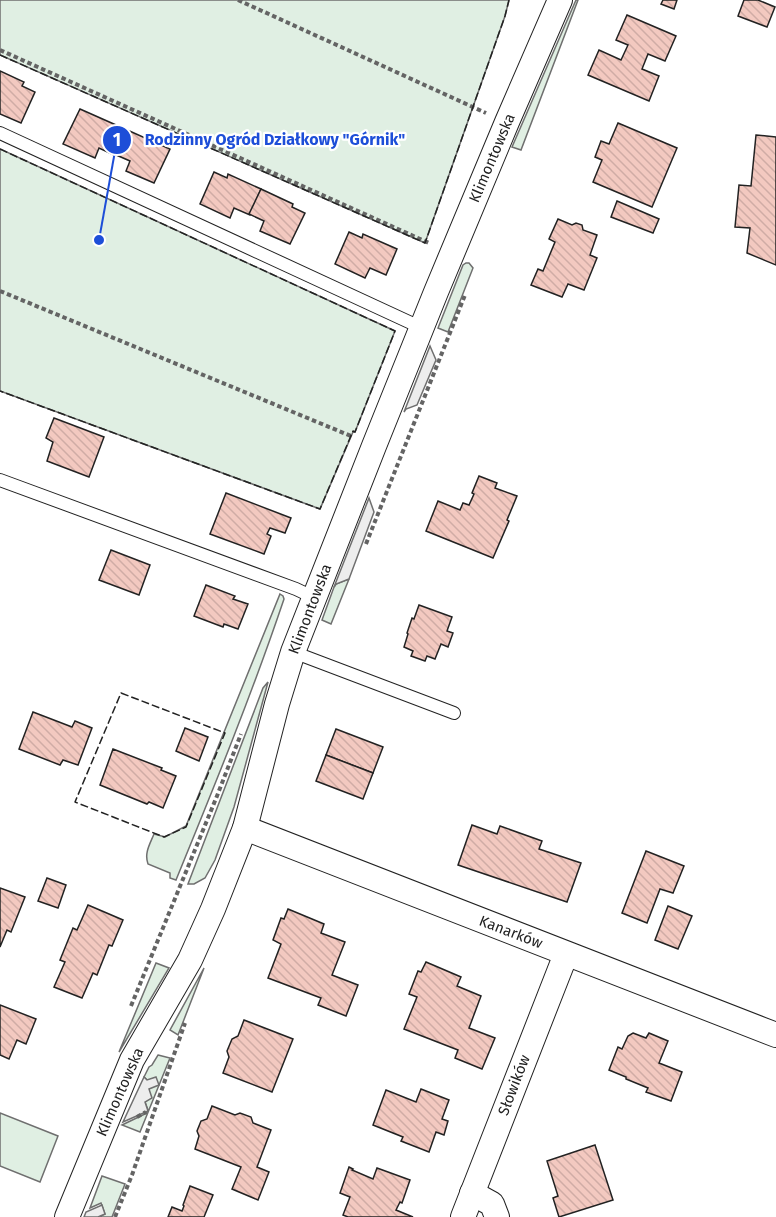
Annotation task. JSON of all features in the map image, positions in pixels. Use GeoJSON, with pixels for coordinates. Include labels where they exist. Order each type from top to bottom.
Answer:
{"type":"FeatureCollection","features":[{"type":"Feature","properties":{"kind":"street","name":"Klimontowska"},"geometry":{"type":"LineString","coordinates":[[67,1217],[132,1060],[189,960],[213,909],[245,828],[293,652],[422,328],[560,0]]}},
{"type":"Feature","properties":{"kind":"street","name":"Kanarków"},"geometry":{"type":"LineString","coordinates":[[245,828],[776,1035]]}},
{"type":"Feature","properties":{"kind":"street","name":"Słowików"},"geometry":{"type":"LineString","coordinates":[[463,1217],[566,954]]}},
{"type":"Feature","properties":{"kind":"street"},"geometry":{"type":"LineString","coordinates":[[472,1193],[492,1204],[498,1217]]}},
{"type":"Feature","properties":{"kind":"lane"},"geometry":{"type":"LineString","coordinates":[[0,133],[422,328]]}},
{"type":"Feature","properties":{"kind":"lane"},"geometry":{"type":"LineString","coordinates":[[0,480],[315,598]]}},
{"type":"Feature","properties":{"kind":"lane"},"geometry":{"type":"LineString","coordinates":[[293,652],[454,713]]}},
{"type":"Feature","properties":{"kind":"path"},"geometry":{"type":"LineString","coordinates":[[238,0],[488,114]]}},
{"type":"Feature","properties":{"kind":"path"},"geometry":{"type":"LineString","coordinates":[[0,50],[426,241]]}},
{"type":"Feature","properties":{"kind":"path"},"geometry":{"type":"LineString","coordinates":[[363,552],[468,288]]}},
{"type":"Feature","properties":{"kind":"path"},"geometry":{"type":"LineString","coordinates":[[0,291],[357,439]]}},
{"type":"Feature","properties":{"kind":"path"},"geometry":{"type":"LineString","coordinates":[[128,1015],[242,730]]}},
{"type":"Feature","properties":{"kind":"path"},"geometry":{"type":"LineString","coordinates":[[115,1217],[186,1022]]}},
{"type":"Feature","properties":{"kind":"green space"},"geometry":{"type":"Polygon","coordinates":[[[0,0],[509,0],[425,243],[0,55],[0,0]]]}},
{"type":"Feature","properties":{"kind":"green space"},"geometry":{"type":"Polygon","coordinates":[[[576,0],[578,0],[521,150],[512,147],[576,0]]]}},
{"type":"Feature","properties":{"kind":"green space"},"geometry":{"type":"Polygon","coordinates":[[[0,149],[395,331],[355,432],[353,432],[320,509],[0,391],[0,149]]]}},
{"type":"Feature","properties":{"kind":"green space"},"geometry":{"type":"Polygon","coordinates":[[[466,263],[473,268],[448,332],[438,328],[463,265],[466,263]]]}},
{"type":"Feature","properties":{"kind":"green space"},"geometry":{"type":"Polygon","coordinates":[[[349,579],[331,624],[322,620],[334,587],[349,579]]]}},
{"type":"Feature","properties":{"kind":"green space"},"geometry":{"type":"Polygon","coordinates":[[[280,594],[284,599],[232,740],[176,880],[170,878],[170,873],[148,864],[149,845],[154,834],[165,837],[186,826],[280,594]]]}},
{"type":"Feature","properties":{"kind":"green space"},"geometry":{"type":"Polygon","coordinates":[[[268,682],[234,807],[215,860],[205,878],[194,884],[188,884],[263,688],[268,682]]]}},
{"type":"Feature","properties":{"kind":"green space"},"geometry":{"type":"Polygon","coordinates":[[[156,963],[169,968],[119,1052],[156,963]]]}},
{"type":"Feature","properties":{"kind":"green space"},"geometry":{"type":"Polygon","coordinates":[[[204,968],[178,1035],[170,1030],[204,968]]]}},
{"type":"Feature","properties":{"kind":"green space"},"geometry":{"type":"Polygon","coordinates":[[[158,1055],[170,1058],[140,1132],[122,1125],[147,1113],[145,1102],[149,1089],[144,1077],[158,1055]]]}},
{"type":"Feature","properties":{"kind":"green space"},"geometry":{"type":"Polygon","coordinates":[[[0,1113],[58,1136],[40,1182],[0,1166],[0,1113]]]}},
{"type":"Feature","properties":{"kind":"green space"},"geometry":{"type":"Polygon","coordinates":[[[102,1176],[125,1184],[112,1217],[98,1217],[105,1214],[101,1203],[90,1208],[102,1176]]]}},
{"type":"Feature","properties":{"kind":"shaded area"},"geometry":{"type":"Polygon","coordinates":[[[430,346],[436,360],[417,405],[404,412],[430,346]]]}},
{"type":"Feature","properties":{"kind":"shaded area"},"geometry":{"type":"Polygon","coordinates":[[[369,498],[374,512],[349,579],[334,587],[369,498]]]}},
{"type":"Feature","properties":{"kind":"shaded area"},"geometry":{"type":"Polygon","coordinates":[[[144,1077],[147,1080],[156,1077],[159,1085],[149,1089],[152,1098],[145,1102],[148,1111],[123,1122],[144,1077]]]}},
{"type":"Feature","properties":{"kind":"shaded area"},"geometry":{"type":"Polygon","coordinates":[[[102,1205],[105,1214],[98,1217],[84,1217],[86,1212],[102,1205]]]}},
{"type":"Feature","properties":{"kind":"building"},"geometry":{"type":"Polygon","coordinates":[[[663,0],[677,0],[674,9],[661,4],[663,0]]]}},
{"type":"Feature","properties":{"kind":"building"},"geometry":{"type":"Polygon","coordinates":[[[744,0],[758,0],[775,7],[767,27],[738,16],[744,0]]]}},
{"type":"Feature","properties":{"kind":"building"},"geometry":{"type":"Polygon","coordinates":[[[627,15],[676,36],[665,61],[648,54],[642,69],[659,76],[649,101],[588,75],[599,50],[621,60],[628,45],[616,40],[627,15]]]}},
{"type":"Feature","properties":{"kind":"building"},"geometry":{"type":"Polygon","coordinates":[[[0,71],[24,82],[22,86],[35,92],[21,123],[0,114],[0,71]]]}},
{"type":"Feature","properties":{"kind":"building"},"geometry":{"type":"Polygon","coordinates":[[[80,109],[125,129],[114,155],[99,148],[95,158],[63,144],[80,109]]]}},
{"type":"Feature","properties":{"kind":"building"},"geometry":{"type":"Polygon","coordinates":[[[618,123],[677,148],[652,207],[593,182],[602,160],[595,157],[601,141],[609,144],[618,123]]]}},
{"type":"Feature","properties":{"kind":"building"},"geometry":{"type":"Polygon","coordinates":[[[125,129],[170,149],[154,183],[126,171],[130,161],[114,154],[125,129]]]}},
{"type":"Feature","properties":{"kind":"building"},"geometry":{"type":"Polygon","coordinates":[[[756,135],[776,137],[776,265],[747,253],[750,228],[735,227],[739,185],[751,186],[756,135]]]}},
{"type":"Feature","properties":{"kind":"building"},"geometry":{"type":"Polygon","coordinates":[[[214,172],[227,178],[228,174],[261,189],[250,215],[234,208],[230,218],[200,204],[214,172]]]}},
{"type":"Feature","properties":{"kind":"building"},"geometry":{"type":"Polygon","coordinates":[[[261,189],[293,204],[292,207],[305,213],[290,244],[260,231],[264,221],[249,214],[261,189]]]}},
{"type":"Feature","properties":{"kind":"building"},"geometry":{"type":"Polygon","coordinates":[[[617,201],[659,219],[653,233],[611,217],[617,201]]]}},
{"type":"Feature","properties":{"kind":"building"},"geometry":{"type":"Polygon","coordinates":[[[558,219],[572,225],[576,223],[582,225],[583,230],[597,235],[590,255],[597,258],[584,290],[568,284],[562,297],[531,285],[538,269],[543,271],[555,242],[549,239],[558,219]]]}},
{"type":"Feature","properties":{"kind":"building"},"geometry":{"type":"Polygon","coordinates":[[[349,232],[362,238],[363,234],[397,249],[386,275],[370,268],[365,278],[335,264],[349,232]]]}},
{"type":"Feature","properties":{"kind":"building"},"geometry":{"type":"Polygon","coordinates":[[[54,418],[104,437],[89,477],[47,461],[53,442],[46,438],[54,418]]]}},
{"type":"Feature","properties":{"kind":"building"},"geometry":{"type":"Polygon","coordinates":[[[479,476],[497,483],[495,488],[517,496],[493,558],[426,531],[438,501],[460,510],[463,503],[469,505],[479,476]]]}},
{"type":"Feature","properties":{"kind":"building"},"geometry":{"type":"Polygon","coordinates":[[[226,493],[291,518],[285,533],[270,528],[267,534],[271,536],[264,554],[210,534],[226,493]]]}},
{"type":"Feature","properties":{"kind":"building"},"geometry":{"type":"Polygon","coordinates":[[[111,550],[150,565],[139,595],[99,580],[111,550]]]}},
{"type":"Feature","properties":{"kind":"building"},"geometry":{"type":"Polygon","coordinates":[[[206,585],[235,596],[233,599],[248,604],[238,629],[224,624],[223,627],[194,616],[206,585]]]}},
{"type":"Feature","properties":{"kind":"building"},"geometry":{"type":"Polygon","coordinates":[[[419,605],[452,617],[447,631],[453,633],[448,647],[441,644],[435,659],[427,656],[425,661],[411,656],[413,651],[404,647],[412,618],[414,619],[419,605]]]}},
{"type":"Feature","properties":{"kind":"building"},"geometry":{"type":"Polygon","coordinates":[[[33,712],[72,727],[75,721],[92,728],[78,765],[63,760],[60,765],[19,749],[33,712]]]}},
{"type":"Feature","properties":{"kind":"building"},"geometry":{"type":"Polygon","coordinates":[[[185,728],[208,737],[199,761],[176,751],[185,728]]]}},
{"type":"Feature","properties":{"kind":"building"},"geometry":{"type":"Polygon","coordinates":[[[336,729],[383,747],[373,773],[326,755],[336,729]]]}},
{"type":"Feature","properties":{"kind":"building"},"geometry":{"type":"Polygon","coordinates":[[[113,749],[162,768],[161,770],[176,776],[163,808],[100,785],[113,749]]]}},
{"type":"Feature","properties":{"kind":"building"},"geometry":{"type":"Polygon","coordinates":[[[326,755],[373,773],[363,799],[316,781],[326,755]]]}},
{"type":"Feature","properties":{"kind":"building"},"geometry":{"type":"Polygon","coordinates":[[[472,825],[497,834],[500,826],[542,841],[539,849],[581,863],[567,902],[458,865],[472,825]]]}},
{"type":"Feature","properties":{"kind":"building"},"geometry":{"type":"Polygon","coordinates":[[[646,851],[684,866],[673,893],[660,889],[647,923],[622,913],[646,851]]]}},
{"type":"Feature","properties":{"kind":"building"},"geometry":{"type":"Polygon","coordinates":[[[47,878],[66,885],[58,908],[38,901],[47,878]]]}},
{"type":"Feature","properties":{"kind":"building"},"geometry":{"type":"Polygon","coordinates":[[[0,888],[25,897],[11,932],[7,930],[0,947],[0,888]]]}},
{"type":"Feature","properties":{"kind":"building"},"geometry":{"type":"Polygon","coordinates":[[[88,905],[123,920],[112,946],[109,945],[97,975],[93,973],[82,998],[54,987],[65,962],[60,960],[73,928],[77,930],[88,905]]]}},
{"type":"Feature","properties":{"kind":"building"},"geometry":{"type":"Polygon","coordinates":[[[668,906],[692,916],[678,949],[655,940],[668,906]]]}},
{"type":"Feature","properties":{"kind":"building"},"geometry":{"type":"Polygon","coordinates":[[[288,909],[324,924],[321,933],[345,942],[332,975],[358,985],[346,1016],[318,1005],[321,998],[268,978],[281,944],[273,940],[281,918],[284,919],[288,909]]]}},
{"type":"Feature","properties":{"kind":"building"},"geometry":{"type":"Polygon","coordinates":[[[426,962],[461,977],[457,986],[481,996],[469,1028],[495,1038],[482,1069],[455,1058],[458,1050],[404,1029],[417,997],[409,994],[418,971],[421,972],[426,962]]]}},
{"type":"Feature","properties":{"kind":"building"},"geometry":{"type":"Polygon","coordinates":[[[0,1005],[36,1019],[26,1044],[17,1040],[9,1059],[0,1055],[0,1005]]]}},
{"type":"Feature","properties":{"kind":"building"},"geometry":{"type":"Polygon","coordinates":[[[244,1020],[293,1039],[272,1092],[223,1073],[229,1057],[227,1051],[232,1039],[238,1036],[244,1020]]]}},
{"type":"Feature","properties":{"kind":"building"},"geometry":{"type":"Polygon","coordinates":[[[633,1033],[646,1038],[649,1033],[668,1041],[659,1063],[682,1072],[671,1101],[646,1092],[648,1088],[609,1070],[618,1047],[622,1049],[628,1036],[633,1033]]]}},
{"type":"Feature","properties":{"kind":"building"},"geometry":{"type":"Polygon","coordinates":[[[421,1089],[449,1100],[442,1119],[448,1121],[444,1135],[436,1132],[429,1152],[401,1141],[403,1137],[373,1125],[386,1090],[416,1102],[421,1089]]]}},
{"type":"Feature","properties":{"kind":"building"},"geometry":{"type":"Polygon","coordinates":[[[212,1106],[235,1115],[240,1113],[251,1117],[253,1123],[271,1130],[257,1167],[269,1172],[258,1200],[232,1189],[241,1167],[195,1149],[199,1136],[197,1131],[201,1121],[207,1119],[212,1106]]]}},
{"type":"Feature","properties":{"kind":"building"},"geometry":{"type":"Polygon","coordinates":[[[595,1145],[613,1200],[559,1217],[553,1198],[558,1196],[547,1161],[595,1145]]]}},
{"type":"Feature","properties":{"kind":"building"},"geometry":{"type":"Polygon","coordinates":[[[349,1167],[373,1179],[377,1168],[410,1180],[402,1203],[400,1202],[396,1210],[413,1217],[348,1217],[343,1215],[350,1197],[340,1193],[349,1167]]]}},
{"type":"Feature","properties":{"kind":"building"},"geometry":{"type":"Polygon","coordinates":[[[190,1186],[213,1195],[204,1217],[168,1217],[172,1207],[182,1211],[190,1186]]]}},
{"type":"Feature","properties":{"kind":"fence"},"geometry":{"type":"LineString","coordinates":[[0,55],[425,243],[509,0]]}},
{"type":"Feature","properties":{"kind":"fence"},"geometry":{"type":"LineString","coordinates":[[0,149],[395,331],[355,432],[353,431],[320,509],[0,391]]}},
{"type":"Feature","properties":{"kind":"fence"},"geometry":{"type":"LineString","coordinates":[[121,693],[225,733],[186,827],[164,837],[75,802],[121,693]]}},
{"type":"Feature","properties":{"kind":"place","name":"Rodzinny Ogród Działkowy \"Górnik\""},"geometry":{"type":"Point","coordinates":[99,240]}}]}
